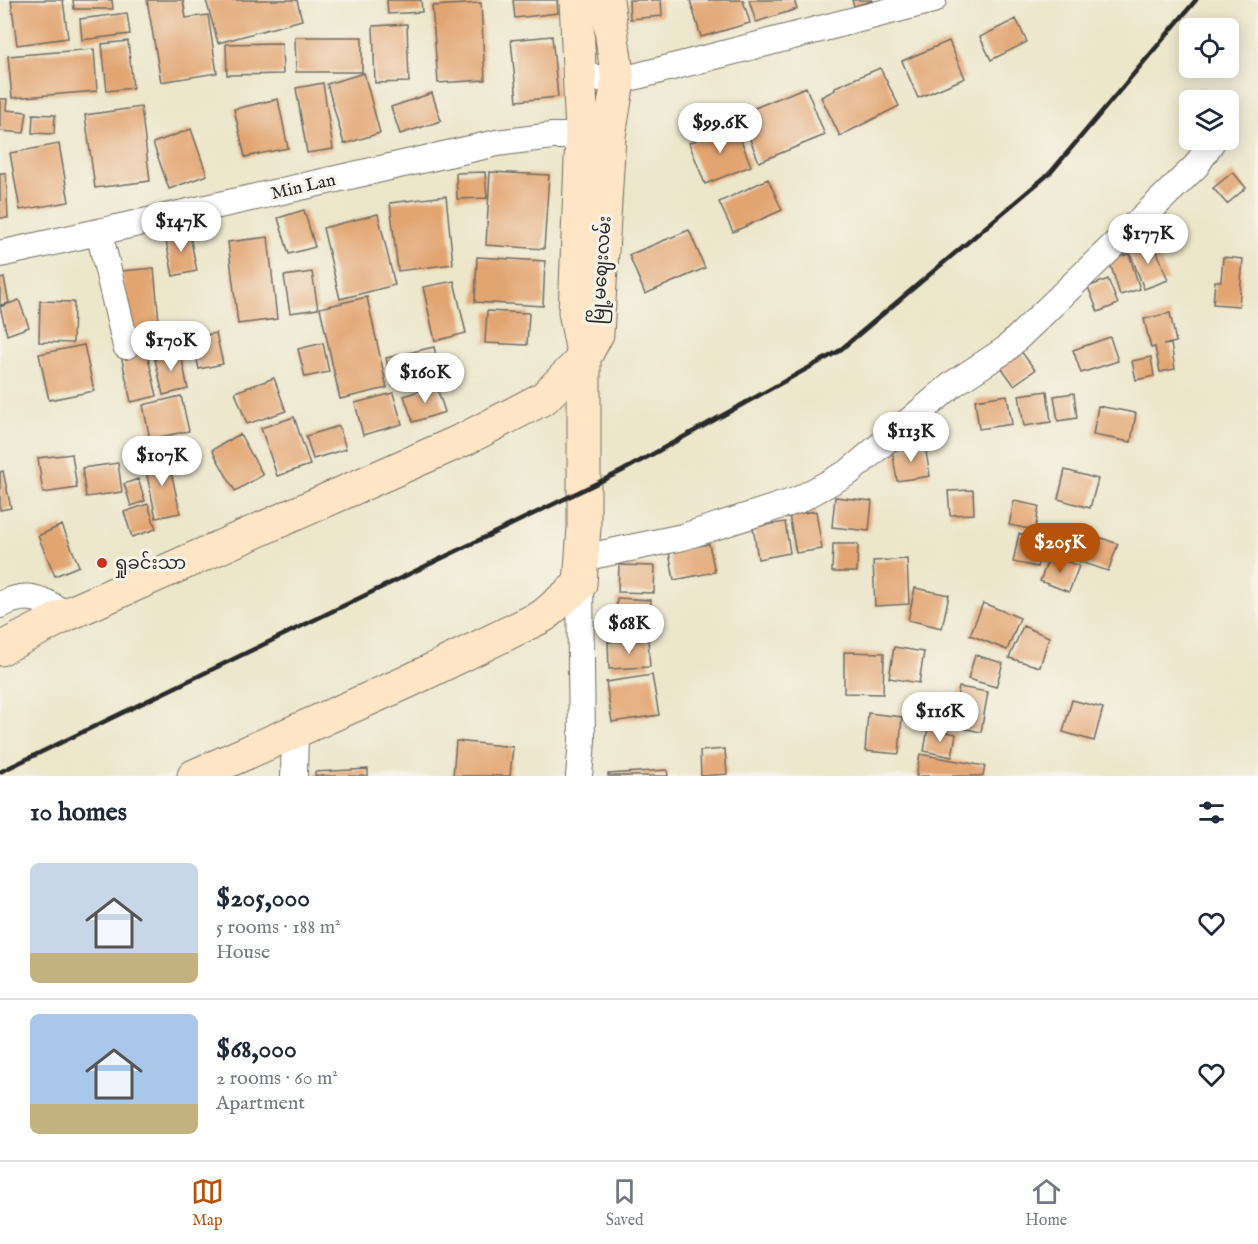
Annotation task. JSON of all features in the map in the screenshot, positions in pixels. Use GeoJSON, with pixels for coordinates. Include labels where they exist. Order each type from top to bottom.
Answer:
{"type":"FeatureCollection","features":[{"type":"Feature","properties":{"kind":"main road","name":"မြို့မဈေးလမ်း"},"geometry":{"type":"LineString","coordinates":[[576,0],[579,75],[595,136],[597,334],[584,358]]}},
{"type":"Feature","properties":{"kind":"main road","name":"မြို့မဈေးလမ်း"},"geometry":{"type":"LineString","coordinates":[[595,136],[618,81],[607,0]]}},
{"type":"Feature","properties":{"kind":"main road"},"geometry":{"type":"LineString","coordinates":[[194,776],[407,682],[543,616],[581,571],[584,358]]}},
{"type":"Feature","properties":{"kind":"main road"},"geometry":{"type":"LineString","coordinates":[[0,649],[66,615],[465,439],[544,398],[584,358]]}},
{"type":"Feature","properties":{"kind":"street"},"geometry":{"type":"LineString","coordinates":[[579,75],[618,81],[933,0]]}},
{"type":"Feature","properties":{"kind":"street","name":"Min Lan"},"geometry":{"type":"LineString","coordinates":[[0,254],[497,143],[552,136],[595,136]]}},
{"type":"Feature","properties":{"kind":"street"},"geometry":{"type":"LineString","coordinates":[[579,776],[582,741],[581,571],[798,500],[849,472],[953,384],[1005,350],[1196,166],[1206,150]]}},
{"type":"Feature","properties":{"kind":"street"},"geometry":{"type":"LineString","coordinates":[[99,232],[126,346]]}},
{"type":"Feature","properties":{"kind":"street"},"geometry":{"type":"LineString","coordinates":[[0,605],[19,596],[48,602],[66,615]]}},
{"type":"Feature","properties":{"kind":"street"},"geometry":{"type":"LineString","coordinates":[[294,776],[295,730]]}},
{"type":"Feature","properties":{"kind":"building"},"geometry":{"type":"Polygon","coordinates":[[[11,0],[63,0],[68,38],[17,45],[11,0]]]}},
{"type":"Feature","properties":{"kind":"building"},"geometry":{"type":"Polygon","coordinates":[[[73,0],[112,0],[113,9],[74,9],[73,0]]]}},
{"type":"Feature","properties":{"kind":"building"},"geometry":{"type":"Polygon","coordinates":[[[147,0],[183,0],[186,18],[208,15],[217,73],[161,82],[147,0]]]}},
{"type":"Feature","properties":{"kind":"building"},"geometry":{"type":"Polygon","coordinates":[[[206,0],[297,0],[302,20],[218,43],[206,0]]]}},
{"type":"Feature","properties":{"kind":"building"},"geometry":{"type":"Polygon","coordinates":[[[387,0],[421,0],[422,12],[388,14],[387,0]]]}},
{"type":"Feature","properties":{"kind":"building"},"geometry":{"type":"Polygon","coordinates":[[[513,0],[557,0],[558,13],[515,18],[513,0]]]}},
{"type":"Feature","properties":{"kind":"building"},"geometry":{"type":"Polygon","coordinates":[[[629,0],[661,0],[662,16],[630,19],[629,0]]]}},
{"type":"Feature","properties":{"kind":"building"},"geometry":{"type":"Polygon","coordinates":[[[690,0],[743,0],[750,23],[701,37],[690,0]]]}},
{"type":"Feature","properties":{"kind":"building"},"geometry":{"type":"Polygon","coordinates":[[[749,0],[794,0],[797,9],[756,22],[749,0]]]}},
{"type":"Feature","properties":{"kind":"building"},"geometry":{"type":"Polygon","coordinates":[[[852,0],[872,0],[872,1],[854,6],[852,0]]]}},
{"type":"Feature","properties":{"kind":"building"},"geometry":{"type":"Polygon","coordinates":[[[481,3],[485,80],[438,83],[432,6],[481,3]]]}},
{"type":"Feature","properties":{"kind":"building"},"geometry":{"type":"Polygon","coordinates":[[[127,13],[130,34],[82,40],[80,19],[127,13]]]}},
{"type":"Feature","properties":{"kind":"building"},"geometry":{"type":"Polygon","coordinates":[[[1016,19],[1027,42],[991,60],[980,37],[1016,19]]]}},
{"type":"Feature","properties":{"kind":"building"},"geometry":{"type":"Polygon","coordinates":[[[407,24],[409,82],[375,83],[373,26],[407,24]]]}},
{"type":"Feature","properties":{"kind":"building"},"geometry":{"type":"Polygon","coordinates":[[[552,36],[558,97],[517,101],[511,40],[552,36]]]}},
{"type":"Feature","properties":{"kind":"building"},"geometry":{"type":"Polygon","coordinates":[[[295,37],[362,37],[362,72],[296,72],[295,37]]]}},
{"type":"Feature","properties":{"kind":"building"},"geometry":{"type":"Polygon","coordinates":[[[128,41],[133,88],[107,91],[102,44],[128,41]]]}},
{"type":"Feature","properties":{"kind":"building"},"geometry":{"type":"Polygon","coordinates":[[[949,41],[965,78],[918,98],[902,61],[949,41]]]}},
{"type":"Feature","properties":{"kind":"building"},"geometry":{"type":"Polygon","coordinates":[[[282,43],[283,74],[227,75],[226,44],[282,43]]]}},
{"type":"Feature","properties":{"kind":"building"},"geometry":{"type":"Polygon","coordinates":[[[94,49],[97,91],[12,98],[8,56],[94,49]]]}},
{"type":"Feature","properties":{"kind":"building"},"geometry":{"type":"Polygon","coordinates":[[[880,68],[899,106],[840,136],[821,97],[835,90],[835,87],[880,68]]]}},
{"type":"Feature","properties":{"kind":"building"},"geometry":{"type":"Polygon","coordinates":[[[364,73],[380,133],[344,144],[327,84],[364,73]]]}},
{"type":"Feature","properties":{"kind":"building"},"geometry":{"type":"Polygon","coordinates":[[[323,83],[333,149],[307,153],[296,88],[323,83]]]}},
{"type":"Feature","properties":{"kind":"building"},"geometry":{"type":"Polygon","coordinates":[[[806,87],[825,135],[759,162],[740,114],[806,87]]]}},
{"type":"Feature","properties":{"kind":"building"},"geometry":{"type":"Polygon","coordinates":[[[432,93],[441,121],[400,134],[391,107],[432,93]]]}},
{"type":"Feature","properties":{"kind":"building"},"geometry":{"type":"Polygon","coordinates":[[[0,99],[7,99],[6,110],[27,112],[24,133],[0,131],[0,99]]]}},
{"type":"Feature","properties":{"kind":"building"},"geometry":{"type":"Polygon","coordinates":[[[278,99],[288,148],[245,157],[234,109],[278,99]]]}},
{"type":"Feature","properties":{"kind":"building"},"geometry":{"type":"Polygon","coordinates":[[[141,107],[150,181],[95,188],[85,115],[141,107]]]}},
{"type":"Feature","properties":{"kind":"building"},"geometry":{"type":"Polygon","coordinates":[[[33,114],[55,115],[54,134],[32,133],[33,114]]]}},
{"type":"Feature","properties":{"kind":"building"},"geometry":{"type":"Polygon","coordinates":[[[735,125],[751,166],[705,184],[689,143],[735,125]]]}},
{"type":"Feature","properties":{"kind":"building"},"geometry":{"type":"Polygon","coordinates":[[[191,129],[207,175],[169,189],[153,143],[191,129]]]}},
{"type":"Feature","properties":{"kind":"building"},"geometry":{"type":"Polygon","coordinates":[[[59,144],[69,202],[20,210],[10,153],[59,144]]]}},
{"type":"Feature","properties":{"kind":"building"},"geometry":{"type":"Polygon","coordinates":[[[485,172],[487,198],[457,199],[456,173],[485,172]]]}},
{"type":"Feature","properties":{"kind":"building"},"geometry":{"type":"Polygon","coordinates":[[[490,172],[549,175],[544,249],[486,245],[490,172]]]}},
{"type":"Feature","properties":{"kind":"building"},"geometry":{"type":"Polygon","coordinates":[[[1233,172],[1246,188],[1227,204],[1213,188],[1233,172]]]}},
{"type":"Feature","properties":{"kind":"building"},"geometry":{"type":"Polygon","coordinates":[[[0,173],[6,173],[8,218],[0,218],[0,173]]]}},
{"type":"Feature","properties":{"kind":"building"},"geometry":{"type":"Polygon","coordinates":[[[768,179],[782,210],[733,232],[719,202],[768,179]]]}},
{"type":"Feature","properties":{"kind":"building"},"geometry":{"type":"Polygon","coordinates":[[[446,196],[453,264],[398,271],[390,203],[446,196]]]}},
{"type":"Feature","properties":{"kind":"building"},"geometry":{"type":"Polygon","coordinates":[[[304,210],[315,247],[289,254],[278,218],[304,210]]]}},
{"type":"Feature","properties":{"kind":"building"},"geometry":{"type":"Polygon","coordinates":[[[378,214],[395,285],[340,299],[323,228],[378,214]]]}},
{"type":"Feature","properties":{"kind":"building"},"geometry":{"type":"Polygon","coordinates":[[[689,230],[705,268],[645,294],[629,255],[689,230]]]}},
{"type":"Feature","properties":{"kind":"building"},"geometry":{"type":"Polygon","coordinates":[[[189,231],[197,271],[173,276],[165,236],[189,231]]]}},
{"type":"Feature","properties":{"kind":"building"},"geometry":{"type":"Polygon","coordinates":[[[268,237],[277,319],[238,324],[228,242],[268,237]]]}},
{"type":"Feature","properties":{"kind":"building"},"geometry":{"type":"Polygon","coordinates":[[[1153,241],[1168,280],[1144,289],[1129,250],[1153,241]]]}},
{"type":"Feature","properties":{"kind":"building"},"geometry":{"type":"Polygon","coordinates":[[[1129,254],[1140,289],[1120,295],[1109,260],[1129,254]]]}},
{"type":"Feature","properties":{"kind":"building"},"geometry":{"type":"Polygon","coordinates":[[[477,257],[545,261],[543,306],[475,302],[477,257]]]}},
{"type":"Feature","properties":{"kind":"building"},"geometry":{"type":"Polygon","coordinates":[[[1223,257],[1243,259],[1239,306],[1213,304],[1215,281],[1221,281],[1223,257]]]}},
{"type":"Feature","properties":{"kind":"building"},"geometry":{"type":"Polygon","coordinates":[[[154,268],[160,332],[128,334],[122,271],[154,268]]]}},
{"type":"Feature","properties":{"kind":"building"},"geometry":{"type":"Polygon","coordinates":[[[312,272],[318,309],[290,313],[284,276],[312,272]]]}},
{"type":"Feature","properties":{"kind":"building"},"geometry":{"type":"Polygon","coordinates":[[[4,278],[9,303],[0,305],[0,279],[4,278]]]}},
{"type":"Feature","properties":{"kind":"building"},"geometry":{"type":"Polygon","coordinates":[[[1108,279],[1118,304],[1098,312],[1088,287],[1108,279]]]}},
{"type":"Feature","properties":{"kind":"building"},"geometry":{"type":"Polygon","coordinates":[[[454,281],[466,333],[435,341],[423,287],[454,281]]]}},
{"type":"Feature","properties":{"kind":"building"},"geometry":{"type":"Polygon","coordinates":[[[367,297],[387,388],[340,399],[320,308],[367,297]]]}},
{"type":"Feature","properties":{"kind":"building"},"geometry":{"type":"Polygon","coordinates":[[[19,300],[29,327],[7,335],[0,307],[19,300]]]}},
{"type":"Feature","properties":{"kind":"building"},"geometry":{"type":"Polygon","coordinates":[[[40,301],[74,302],[73,343],[39,342],[40,301]]]}},
{"type":"Feature","properties":{"kind":"building"},"geometry":{"type":"Polygon","coordinates":[[[487,311],[529,313],[527,345],[485,343],[487,311]]]}},
{"type":"Feature","properties":{"kind":"building"},"geometry":{"type":"Polygon","coordinates":[[[1170,313],[1176,342],[1163,345],[1171,344],[1175,369],[1160,372],[1155,347],[1151,348],[1144,319],[1170,313]]]}},
{"type":"Feature","properties":{"kind":"building"},"geometry":{"type":"Polygon","coordinates":[[[216,333],[223,364],[199,369],[192,338],[216,333]]]}},
{"type":"Feature","properties":{"kind":"building"},"geometry":{"type":"Polygon","coordinates":[[[1110,337],[1118,361],[1081,373],[1073,350],[1110,337]]]}},
{"type":"Feature","properties":{"kind":"building"},"geometry":{"type":"Polygon","coordinates":[[[323,343],[329,372],[305,377],[298,349],[323,343]]]}},
{"type":"Feature","properties":{"kind":"building"},"geometry":{"type":"Polygon","coordinates":[[[84,345],[94,391],[49,400],[39,354],[84,345]]]}},
{"type":"Feature","properties":{"kind":"building"},"geometry":{"type":"Polygon","coordinates":[[[434,347],[440,375],[392,385],[386,358],[434,347]]]}},
{"type":"Feature","properties":{"kind":"building"},"geometry":{"type":"Polygon","coordinates":[[[1018,347],[1035,370],[1014,385],[998,363],[1018,347]]]}},
{"type":"Feature","properties":{"kind":"building"},"geometry":{"type":"Polygon","coordinates":[[[146,349],[157,396],[131,402],[121,355],[146,349]]]}},
{"type":"Feature","properties":{"kind":"building"},"geometry":{"type":"Polygon","coordinates":[[[180,350],[188,389],[163,395],[154,355],[180,350]]]}},
{"type":"Feature","properties":{"kind":"building"},"geometry":{"type":"Polygon","coordinates":[[[1151,357],[1154,376],[1136,380],[1132,361],[1151,357]]]}},
{"type":"Feature","properties":{"kind":"building"},"geometry":{"type":"Polygon","coordinates":[[[274,378],[286,411],[247,424],[235,392],[274,378]]]}},
{"type":"Feature","properties":{"kind":"building"},"geometry":{"type":"Polygon","coordinates":[[[436,385],[445,412],[413,422],[404,396],[436,385]]]}},
{"type":"Feature","properties":{"kind":"building"},"geometry":{"type":"Polygon","coordinates":[[[1047,391],[1051,422],[1024,426],[1019,395],[1047,391]]]}},
{"type":"Feature","properties":{"kind":"building"},"geometry":{"type":"Polygon","coordinates":[[[393,393],[402,424],[363,435],[355,403],[393,393]]]}},
{"type":"Feature","properties":{"kind":"building"},"geometry":{"type":"Polygon","coordinates":[[[1074,393],[1077,418],[1058,421],[1054,396],[1074,393]]]}},
{"type":"Feature","properties":{"kind":"building"},"geometry":{"type":"Polygon","coordinates":[[[1007,395],[1012,424],[979,429],[975,400],[1007,395]]]}},
{"type":"Feature","properties":{"kind":"building"},"geometry":{"type":"Polygon","coordinates":[[[181,396],[189,431],[150,439],[143,405],[181,396]]]}},
{"type":"Feature","properties":{"kind":"building"},"geometry":{"type":"Polygon","coordinates":[[[1098,406],[1136,413],[1131,442],[1093,435],[1098,406]]]}},
{"type":"Feature","properties":{"kind":"building"},"geometry":{"type":"Polygon","coordinates":[[[294,417],[310,465],[277,476],[261,428],[294,417]]]}},
{"type":"Feature","properties":{"kind":"building"},"geometry":{"type":"Polygon","coordinates":[[[339,426],[346,449],[313,459],[306,436],[339,426]]]}},
{"type":"Feature","properties":{"kind":"building"},"geometry":{"type":"Polygon","coordinates":[[[240,434],[263,475],[235,491],[212,450],[240,434]]]}},
{"type":"Feature","properties":{"kind":"building"},"geometry":{"type":"Polygon","coordinates":[[[925,446],[930,476],[897,481],[892,450],[925,446]]]}},
{"type":"Feature","properties":{"kind":"building"},"geometry":{"type":"Polygon","coordinates":[[[72,454],[77,488],[43,493],[38,458],[72,454]]]}},
{"type":"Feature","properties":{"kind":"building"},"geometry":{"type":"Polygon","coordinates":[[[168,457],[180,513],[156,518],[144,461],[168,457]]]}},
{"type":"Feature","properties":{"kind":"building"},"geometry":{"type":"Polygon","coordinates":[[[118,463],[122,492],[86,497],[82,468],[118,463]]]}},
{"type":"Feature","properties":{"kind":"building"},"geometry":{"type":"Polygon","coordinates":[[[1065,470],[1098,479],[1090,508],[1058,499],[1065,470]]]}},
{"type":"Feature","properties":{"kind":"building"},"geometry":{"type":"Polygon","coordinates":[[[3,471],[11,508],[0,510],[0,472],[3,471]]]}},
{"type":"Feature","properties":{"kind":"building"},"geometry":{"type":"Polygon","coordinates":[[[138,479],[145,501],[131,506],[124,484],[138,479]]]}},
{"type":"Feature","properties":{"kind":"building"},"geometry":{"type":"Polygon","coordinates":[[[973,490],[974,514],[950,515],[948,491],[973,490]]]}},
{"type":"Feature","properties":{"kind":"building"},"geometry":{"type":"Polygon","coordinates":[[[835,497],[872,501],[869,531],[832,527],[835,497]]]}},
{"type":"Feature","properties":{"kind":"building"},"geometry":{"type":"Polygon","coordinates":[[[1014,501],[1039,506],[1035,530],[1009,525],[1014,501]]]}},
{"type":"Feature","properties":{"kind":"building"},"geometry":{"type":"Polygon","coordinates":[[[148,504],[156,529],[132,537],[124,512],[148,504]]]}},
{"type":"Feature","properties":{"kind":"building"},"geometry":{"type":"Polygon","coordinates":[[[816,511],[822,549],[796,553],[789,515],[816,511]]]}},
{"type":"Feature","properties":{"kind":"building"},"geometry":{"type":"Polygon","coordinates":[[[785,522],[790,553],[758,559],[753,527],[785,522]]]}},
{"type":"Feature","properties":{"kind":"building"},"geometry":{"type":"Polygon","coordinates":[[[62,525],[79,566],[55,576],[38,536],[62,525]]]}},
{"type":"Feature","properties":{"kind":"building"},"geometry":{"type":"Polygon","coordinates":[[[1019,533],[1043,543],[1037,567],[1013,562],[1019,533]]]}},
{"type":"Feature","properties":{"kind":"building"},"geometry":{"type":"Polygon","coordinates":[[[1088,533],[1118,544],[1108,571],[1078,561],[1088,533]]]}},
{"type":"Feature","properties":{"kind":"building"},"geometry":{"type":"Polygon","coordinates":[[[709,544],[715,572],[674,580],[669,552],[709,544]]]}},
{"type":"Feature","properties":{"kind":"building"},"geometry":{"type":"Polygon","coordinates":[[[833,544],[858,544],[857,572],[832,572],[833,544]]]}},
{"type":"Feature","properties":{"kind":"building"},"geometry":{"type":"Polygon","coordinates":[[[1050,555],[1079,566],[1069,592],[1040,581],[1050,555]]]}},
{"type":"Feature","properties":{"kind":"building"},"geometry":{"type":"Polygon","coordinates":[[[907,559],[909,604],[875,606],[873,561],[907,559]]]}},
{"type":"Feature","properties":{"kind":"building"},"geometry":{"type":"Polygon","coordinates":[[[619,565],[655,566],[654,593],[618,592],[619,565]]]}},
{"type":"Feature","properties":{"kind":"building"},"geometry":{"type":"Polygon","coordinates":[[[915,588],[949,595],[942,628],[908,620],[915,588]]]}},
{"type":"Feature","properties":{"kind":"building"},"geometry":{"type":"Polygon","coordinates":[[[617,598],[651,600],[650,632],[616,630],[617,598]]]}},
{"type":"Feature","properties":{"kind":"building"},"geometry":{"type":"Polygon","coordinates":[[[983,603],[1020,618],[1007,650],[970,635],[983,603]]]}},
{"type":"Feature","properties":{"kind":"building"},"geometry":{"type":"Polygon","coordinates":[[[1023,626],[1049,637],[1040,667],[1009,658],[1023,626]]]}},
{"type":"Feature","properties":{"kind":"building"},"geometry":{"type":"Polygon","coordinates":[[[648,640],[650,667],[609,669],[608,642],[648,640]]]}},
{"type":"Feature","properties":{"kind":"building"},"geometry":{"type":"Polygon","coordinates":[[[894,647],[924,652],[919,683],[889,678],[894,647]]]}},
{"type":"Feature","properties":{"kind":"building"},"geometry":{"type":"Polygon","coordinates":[[[844,652],[884,653],[883,694],[844,693],[844,652]]]}},
{"type":"Feature","properties":{"kind":"building"},"geometry":{"type":"Polygon","coordinates":[[[975,655],[1003,663],[996,687],[968,679],[975,655]]]}},
{"type":"Feature","properties":{"kind":"building"},"geometry":{"type":"Polygon","coordinates":[[[652,675],[659,715],[612,722],[606,682],[652,675]]]}},
{"type":"Feature","properties":{"kind":"building"},"geometry":{"type":"Polygon","coordinates":[[[959,687],[988,692],[981,732],[952,726],[959,687]]]}},
{"type":"Feature","properties":{"kind":"building"},"geometry":{"type":"Polygon","coordinates":[[[1072,700],[1103,708],[1094,741],[1063,732],[1072,700]]]}},
{"type":"Feature","properties":{"kind":"building"},"geometry":{"type":"Polygon","coordinates":[[[868,713],[902,717],[899,754],[865,751],[868,713]]]}},
{"type":"Feature","properties":{"kind":"building"},"geometry":{"type":"Polygon","coordinates":[[[928,728],[956,734],[952,757],[924,751],[928,728]]]}},
{"type":"Feature","properties":{"kind":"building"},"geometry":{"type":"Polygon","coordinates":[[[456,741],[513,747],[510,776],[453,776],[456,741]]]}},
{"type":"Feature","properties":{"kind":"building"},"geometry":{"type":"Polygon","coordinates":[[[725,749],[727,774],[701,776],[700,751],[725,749]]]}},
{"type":"Feature","properties":{"kind":"building"},"geometry":{"type":"Polygon","coordinates":[[[920,754],[985,766],[983,776],[916,776],[920,754]]]}},
{"type":"Feature","properties":{"kind":"building"},"geometry":{"type":"Polygon","coordinates":[[[368,769],[368,776],[315,776],[315,772],[368,769]]]}},
{"type":"Feature","properties":{"kind":"building"},"geometry":{"type":"Polygon","coordinates":[[[667,770],[668,776],[608,776],[608,774],[667,770]]]}},
{"type":"Feature","properties":{"kind":"railway"},"geometry":{"type":"LineString","coordinates":[[0,772],[622,471],[839,351],[1051,172],[1196,0]]}},
{"type":"Feature","properties":{"kind":"place","name":"ရှုခင်းသာ"},"geometry":{"type":"Point","coordinates":[102,563]}}]}
